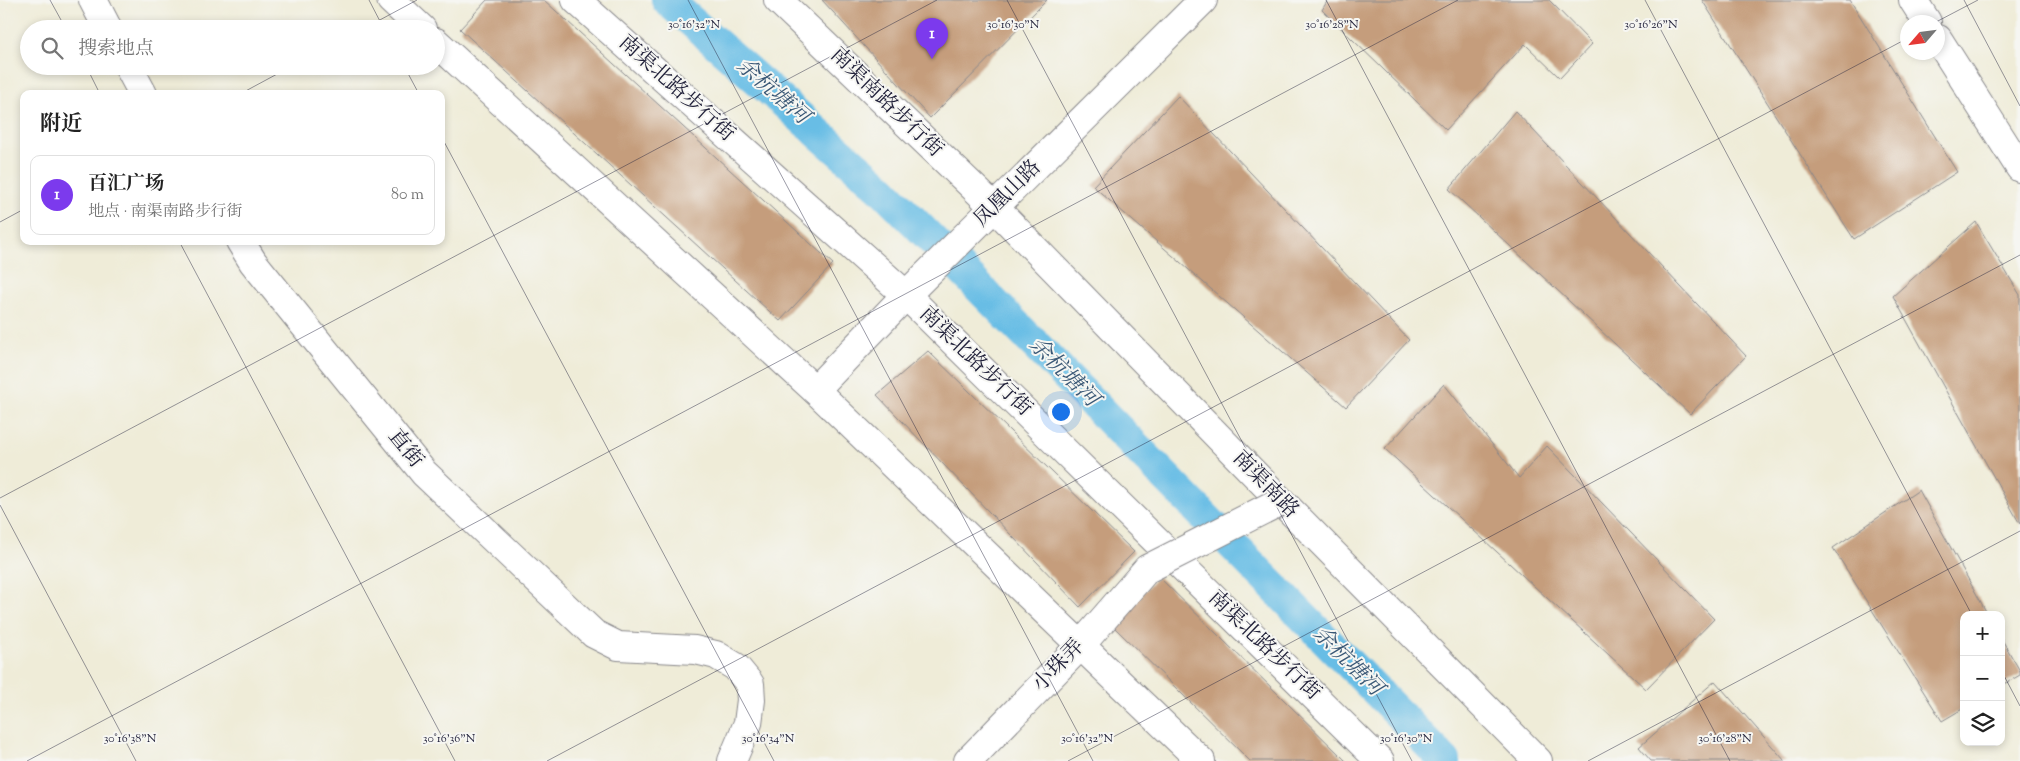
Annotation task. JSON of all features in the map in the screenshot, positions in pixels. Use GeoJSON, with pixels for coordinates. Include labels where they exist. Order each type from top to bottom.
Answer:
{"type":"FeatureCollection","features":[{"type":"Feature","properties":{"kind":"street"},"geometry":{"type":"LineString","coordinates":[[93,0],[103,20]]}},
{"type":"Feature","properties":{"kind":"street"},"geometry":{"type":"LineString","coordinates":[[391,0],[412,20]]}},
{"type":"Feature","properties":{"kind":"street","name":"南渠北路步行街"},"geometry":{"type":"LineString","coordinates":[[576,0],[906,295],[1380,761]]}},
{"type":"Feature","properties":{"kind":"street","name":"南渠南路步行街"},"geometry":{"type":"LineString","coordinates":[[778,0],[994,207]]}},
{"type":"Feature","properties":{"kind":"street","name":"凤凰山路"},"geometry":{"type":"LineString","coordinates":[[815,390],[906,295],[1203,0]]}},
{"type":"Feature","properties":{"kind":"street"},"geometry":{"type":"LineString","coordinates":[[1913,0],[1923,15]]}},
{"type":"Feature","properties":{"kind":"street"},"geometry":{"type":"LineString","coordinates":[[445,50],[815,390],[1201,761]]}},
{"type":"Feature","properties":{"kind":"street"},"geometry":{"type":"LineString","coordinates":[[1945,50],[2020,168]]}},
{"type":"Feature","properties":{"kind":"street"},"geometry":{"type":"LineString","coordinates":[[133,75],[141,90]]}},
{"type":"Feature","properties":{"kind":"street","name":"南渠南路"},"geometry":{"type":"LineString","coordinates":[[994,207],[1281,502],[1538,761]]}},
{"type":"Feature","properties":{"kind":"street","name":"直街"},"geometry":{"type":"LineString","coordinates":[[242,245],[253,262],[424,473],[594,634],[618,646],[695,650],[716,655],[736,667],[750,684],[751,700],[748,723],[732,761]]}},
{"type":"Feature","properties":{"kind":"street","name":"小珠弄"},"geometry":{"type":"LineString","coordinates":[[968,761],[1080,646],[1147,568],[1281,502]]}},
{"type":"Feature","properties":{"kind":"building"},"geometry":{"type":"Polygon","coordinates":[[[487,0],[544,0],[833,264],[780,321],[460,29],[487,0]]]}},
{"type":"Feature","properties":{"kind":"building"},"geometry":{"type":"Polygon","coordinates":[[[822,0],[1047,0],[930,118],[822,0]]]}},
{"type":"Feature","properties":{"kind":"building"},"geometry":{"type":"Polygon","coordinates":[[[1328,0],[1549,0],[1592,44],[1560,78],[1525,44],[1446,130],[1322,10],[1328,0]]]}},
{"type":"Feature","properties":{"kind":"building"},"geometry":{"type":"Polygon","coordinates":[[[1702,0],[1850,0],[1957,172],[1854,239],[1702,0]]]}},
{"type":"Feature","properties":{"kind":"building"},"geometry":{"type":"Polygon","coordinates":[[[1178,96],[1409,340],[1346,407],[1093,186],[1178,96]]]}},
{"type":"Feature","properties":{"kind":"building"},"geometry":{"type":"Polygon","coordinates":[[[1515,111],[1746,356],[1690,414],[1449,189],[1515,111]]]}},
{"type":"Feature","properties":{"kind":"building"},"geometry":{"type":"Polygon","coordinates":[[[1976,222],[2020,295],[2020,524],[1893,296],[1976,222]]]}},
{"type":"Feature","properties":{"kind":"building"},"geometry":{"type":"Polygon","coordinates":[[[928,351],[1134,552],[1080,607],[877,395],[928,351]]]}},
{"type":"Feature","properties":{"kind":"building"},"geometry":{"type":"Polygon","coordinates":[[[1444,384],[1519,478],[1547,446],[1714,619],[1646,689],[1385,449],[1444,384]]]}},
{"type":"Feature","properties":{"kind":"building"},"geometry":{"type":"Polygon","coordinates":[[[1919,490],[1986,611],[1960,611],[1960,710],[1942,721],[1833,548],[1919,490]]]}},
{"type":"Feature","properties":{"kind":"building"},"geometry":{"type":"Polygon","coordinates":[[[1158,576],[1346,761],[1250,761],[1113,626],[1158,576]]]}},
{"type":"Feature","properties":{"kind":"building"},"geometry":{"type":"Polygon","coordinates":[[[2005,645],[2020,671],[2020,675],[2005,684],[2005,645]]]}},
{"type":"Feature","properties":{"kind":"building"},"geometry":{"type":"Polygon","coordinates":[[[1715,681],[1785,761],[1651,761],[1639,747],[1715,681]]]}},
{"type":"Feature","properties":{"kind":"waterway","name":"余杭塘河"},"geometry":{"type":"LineString","coordinates":[[667,0],[882,189],[1445,761]]}},
{"type":"Feature","properties":{"kind":"place","name":"百汇广场"},"geometry":{"type":"Point","coordinates":[932,59]}}]}
